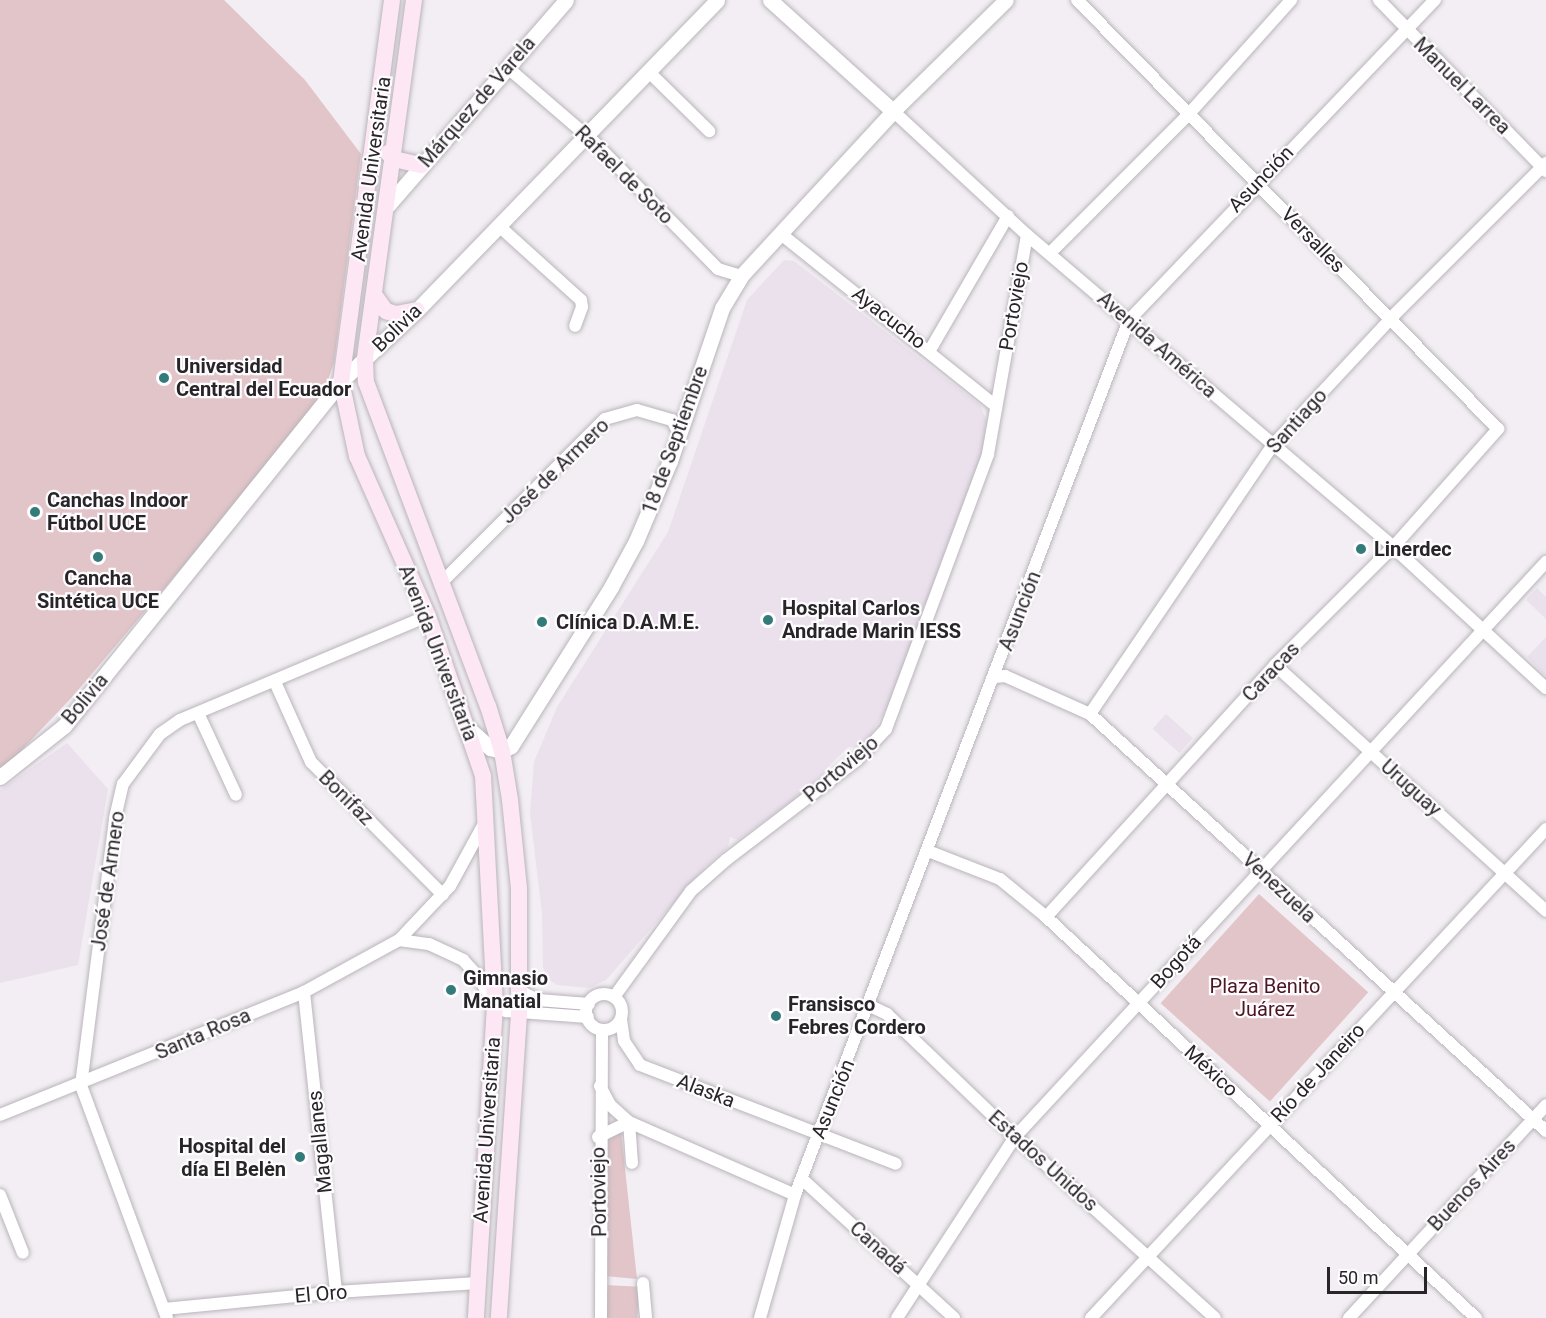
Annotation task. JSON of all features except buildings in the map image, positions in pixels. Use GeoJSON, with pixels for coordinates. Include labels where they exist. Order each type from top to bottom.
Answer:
{"type":"FeatureCollection","features":[{"type":"Feature","properties":{"kind":"main road","name":"Avenida Universitaria"},"geometry":{"type":"LineString","coordinates":[[392,0],[376,143],[341,381],[357,456],[428,616],[483,776],[488,818],[495,1005],[476,1318]]}},
{"type":"Feature","properties":{"kind":"main road","name":"Avenida Universitaria"},"geometry":{"type":"LineString","coordinates":[[414,0],[388,205],[365,359],[366,382],[443,581],[502,751],[519,879],[520,991],[499,1318]]}},
{"type":"Feature","properties":{"kind":"main road"},"geometry":{"type":"LineString","coordinates":[[376,143],[394,159],[421,165]]}},
{"type":"Feature","properties":{"kind":"main road"},"geometry":{"type":"LineString","coordinates":[[375,296],[386,311],[396,314],[417,310]]}},
{"type":"Feature","properties":{"kind":"street","name":"Márquez de Varela"},"geometry":{"type":"LineString","coordinates":[[388,205],[566,0]]}},
{"type":"Feature","properties":{"kind":"street","name":"Bolivia"},"geometry":{"type":"LineString","coordinates":[[0,777],[64,726],[341,381],[417,310],[717,0]]}},
{"type":"Feature","properties":{"kind":"street","name":"Avenida América"},"geometry":{"type":"LineString","coordinates":[[770,0],[1028,235],[1272,446],[1393,547],[1546,688]]}},
{"type":"Feature","properties":{"kind":"street","name":"18 de Septiembre"},"geometry":{"type":"LineString","coordinates":[[502,751],[511,746],[611,587],[636,541],[679,434],[722,308],[741,276],[893,111],[1006,0]]}},
{"type":"Feature","properties":{"kind":"street","name":"Versalles"},"geometry":{"type":"LineString","coordinates":[[1077,0],[1187,116],[1257,182],[1498,429]]}},
{"type":"Feature","properties":{"kind":"street","name":"Portoviejo"},"geometry":{"type":"LineString","coordinates":[[1050,253],[1187,116],[1291,0]]}},
{"type":"Feature","properties":{"kind":"street","name":"Manuel Larrea"},"geometry":{"type":"LineString","coordinates":[[1378,0],[1545,167]]}},
{"type":"Feature","properties":{"kind":"street","name":"Asunción"},"geometry":{"type":"LineString","coordinates":[[760,1318],[795,1196],[870,1006],[1129,320],[1257,182],[1435,0]]}},
{"type":"Feature","properties":{"kind":"street","name":"Rafael de Soto"},"geometry":{"type":"LineString","coordinates":[[508,68],[587,136],[718,269],[741,276]]}},
{"type":"Feature","properties":{"kind":"street"},"geometry":{"type":"LineString","coordinates":[[648,71],[709,130]]}},
{"type":"Feature","properties":{"kind":"street","name":"Santiago"},"geometry":{"type":"LineString","coordinates":[[1090,714],[1272,446],[1391,319],[1545,167]]}},
{"type":"Feature","properties":{"kind":"street"},"geometry":{"type":"LineString","coordinates":[[930,350],[1008,216]]}},
{"type":"Feature","properties":{"kind":"street"},"geometry":{"type":"LineString","coordinates":[[499,226],[581,300],[582,308],[575,326]]}},
{"type":"Feature","properties":{"kind":"street","name":"Ayacucho"},"geometry":{"type":"LineString","coordinates":[[781,234],[930,350],[996,406]]}},
{"type":"Feature","properties":{"kind":"street","name":"Portoviejo"},"geometry":{"type":"LineString","coordinates":[[614,997],[691,891],[726,860],[857,760],[886,729],[988,454],[1028,235]]}},
{"type":"Feature","properties":{"kind":"street","name":"José de Armero"},"geometry":{"type":"LineString","coordinates":[[443,581],[605,419],[637,410],[672,420],[679,434]]}},
{"type":"Feature","properties":{"kind":"street","name":"Caracas"},"geometry":{"type":"LineString","coordinates":[[1046,917],[1275,665],[1393,547],[1498,429]]}},
{"type":"Feature","properties":{"kind":"street","name":"Bogotá"},"geometry":{"type":"LineString","coordinates":[[897,1318],[1016,1137],[1259,870],[1485,631],[1546,562]]}},
{"type":"Feature","properties":{"kind":"street","name":"José de Armero"},"geometry":{"type":"LineString","coordinates":[[165,1314],[81,1085],[115,818],[123,784],[160,734],[198,713],[428,616]]}},
{"type":"Feature","properties":{"kind":"street","name":"Uruguay"},"geometry":{"type":"LineString","coordinates":[[1275,665],[1546,911]]}},
{"type":"Feature","properties":{"kind":"street","name":"Venezuela"},"geometry":{"type":"LineString","coordinates":[[995,676],[1005,676],[1090,714],[1166,786],[1546,1131]]}},
{"type":"Feature","properties":{"kind":"street","name":"Bonifaz"},"geometry":{"type":"LineString","coordinates":[[275,682],[311,762],[443,895]]}},
{"type":"Feature","properties":{"kind":"street"},"geometry":{"type":"LineString","coordinates":[[198,713],[236,795]]}},
{"type":"Feature","properties":{"kind":"street"},"geometry":{"type":"LineString","coordinates":[[468,728],[479,741],[502,751]]}},
{"type":"Feature","properties":{"kind":"street","name":"Santa Rosa"},"geometry":{"type":"LineString","coordinates":[[0,1114],[81,1085],[304,992],[399,940],[443,895],[488,818]]}},
{"type":"Feature","properties":{"kind":"street","name":"Río de Janeiro"},"geometry":{"type":"LineString","coordinates":[[1091,1318],[1546,829]]}},
{"type":"Feature","properties":{"kind":"street","name":"México"},"geometry":{"type":"LineString","coordinates":[[928,851],[1000,879],[1046,917],[1476,1318]]}},
{"type":"Feature","properties":{"kind":"street"},"geometry":{"type":"LineString","coordinates":[[399,940],[428,944],[462,960],[478,976],[495,1005],[519,1014],[588,1017],[602,1030],[613,1028],[621,1019],[621,1007],[614,997],[597,996],[589,1004],[588,1017]]}},
{"type":"Feature","properties":{"kind":"street"},"geometry":{"type":"LineString","coordinates":[[520,991],[538,1000],[589,1004]]}},
{"type":"Feature","properties":{"kind":"street","name":"Magallanes"},"geometry":{"type":"LineString","coordinates":[[304,992],[336,1292]]}},
{"type":"Feature","properties":{"kind":"street","name":"Estados Unidos"},"geometry":{"type":"LineString","coordinates":[[870,1006],[887,1014],[1016,1137],[1150,1256],[1215,1318]]}},
{"type":"Feature","properties":{"kind":"street","name":"Alaska"},"geometry":{"type":"LineString","coordinates":[[621,1019],[624,1041],[640,1065],[896,1164]]}},
{"type":"Feature","properties":{"kind":"street","name":"Portoviejo"},"geometry":{"type":"LineString","coordinates":[[600,1318],[598,1137],[602,1030]]}},
{"type":"Feature","properties":{"kind":"street"},"geometry":{"type":"LineString","coordinates":[[599,1082],[610,1105],[628,1122],[795,1196]]}},
{"type":"Feature","properties":{"kind":"street","name":"Buenos Aires"},"geometry":{"type":"LineString","coordinates":[[1349,1318],[1546,1105]]}},
{"type":"Feature","properties":{"kind":"street"},"geometry":{"type":"LineString","coordinates":[[598,1137],[628,1122]]}},
{"type":"Feature","properties":{"kind":"street"},"geometry":{"type":"LineString","coordinates":[[628,1122],[632,1163]]}},
{"type":"Feature","properties":{"kind":"street","name":"Canadá"},"geometry":{"type":"LineString","coordinates":[[802,1179],[954,1318]]}},
{"type":"Feature","properties":{"kind":"street"},"geometry":{"type":"LineString","coordinates":[[0,1196],[23,1253]]}},
{"type":"Feature","properties":{"kind":"street","name":"El Oro"},"geometry":{"type":"LineString","coordinates":[[165,1314],[336,1292],[478,1283]]}},
{"type":"Feature","properties":{"kind":"street"},"geometry":{"type":"LineString","coordinates":[[643,1283],[646,1318]]}},
{"type":"Feature","properties":{"kind":"shaded area","name":"Hospital Carlos Andrade Marin IESS"},"geometry":{"type":"Polygon","coordinates":[[[784,260],[794,261],[980,405],[987,422],[981,463],[893,698],[862,748],[848,747],[827,768],[827,775],[738,840],[730,837],[728,847],[706,866],[606,980],[589,988],[557,985],[547,978],[543,967],[542,914],[530,813],[534,762],[557,707],[668,532],[747,300],[784,260]]]}},
{"type":"Feature","properties":{"kind":"shaded area"},"geometry":{"type":"Polygon","coordinates":[[[1537,588],[1546,597],[1546,619],[1526,600],[1537,588]]]}},
{"type":"Feature","properties":{"kind":"shaded area"},"geometry":{"type":"Polygon","coordinates":[[[1546,637],[1546,676],[1527,657],[1546,637]]]}},
{"type":"Feature","properties":{"kind":"shaded area"},"geometry":{"type":"Polygon","coordinates":[[[1166,714],[1193,738],[1179,753],[1153,729],[1166,714]]]}},
{"type":"Feature","properties":{"kind":"shaded area"},"geometry":{"type":"Polygon","coordinates":[[[67,743],[108,789],[78,965],[0,983],[0,790],[67,743]]]}},
{"type":"Feature","properties":{"kind":"green space","name":"Universidad Central del Ecuador"},"geometry":{"type":"Polygon","coordinates":[[[0,0],[224,0],[305,80],[361,154],[334,363],[323,393],[235,505],[73,696],[0,773],[0,0]]]}},
{"type":"Feature","properties":{"kind":"green space","name":"Plaza Benito Juárez"},"geometry":{"type":"Polygon","coordinates":[[[1259,894],[1368,992],[1270,1102],[1161,1003],[1259,894]]]}},
{"type":"Feature","properties":{"kind":"green space"},"geometry":{"type":"Polygon","coordinates":[[[621,1132],[637,1279],[604,1276],[604,1137],[621,1132]]]}},
{"type":"Feature","properties":{"kind":"green space"},"geometry":{"type":"Polygon","coordinates":[[[605,1285],[639,1287],[637,1318],[603,1318],[605,1285]]]}},
{"type":"Feature","properties":{"kind":"place","name":"Universidad Central del Ecuador"},"geometry":{"type":"Point","coordinates":[164,378]}},
{"type":"Feature","properties":{"kind":"place","name":"Canchas Indoor Fútbol UCE"},"geometry":{"type":"Point","coordinates":[35,512]}},
{"type":"Feature","properties":{"kind":"place","name":"Linerdec"},"geometry":{"type":"Point","coordinates":[1361,549]}},
{"type":"Feature","properties":{"kind":"place","name":"Cancha Sintética UCE"},"geometry":{"type":"Point","coordinates":[98,557]}},
{"type":"Feature","properties":{"kind":"place","name":"Hospital Carlos Andrade Marin IESS"},"geometry":{"type":"Point","coordinates":[768,620]}},
{"type":"Feature","properties":{"kind":"place","name":"Clínica D.A.M.E."},"geometry":{"type":"Point","coordinates":[542,622]}},
{"type":"Feature","properties":{"kind":"place","name":"Gimnasio Manatial"},"geometry":{"type":"Point","coordinates":[451,990]}},
{"type":"Feature","properties":{"kind":"place","name":"Fransisco Febres Cordero"},"geometry":{"type":"Point","coordinates":[776,1016]}},
{"type":"Feature","properties":{"kind":"place","name":"Hospital del día El Belėn"},"geometry":{"type":"Point","coordinates":[300,1157]}}]}
